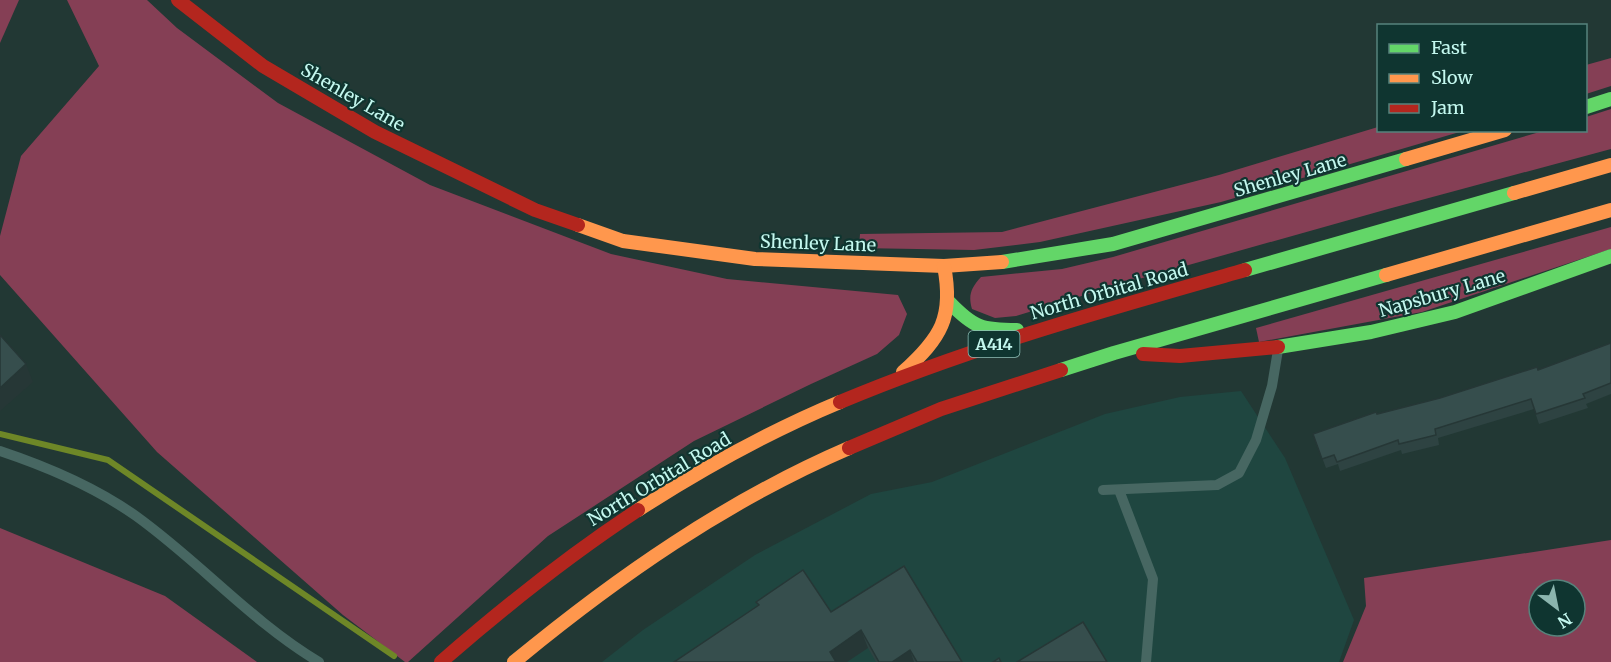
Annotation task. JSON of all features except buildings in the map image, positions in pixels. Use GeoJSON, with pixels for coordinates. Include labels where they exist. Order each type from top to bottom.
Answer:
{"type":"FeatureCollection","features":[{"type":"Feature","properties":{"kind":"main road","name":"Shenley Lane"},"geometry":{"type":"LineString","coordinates":[[178,0],[263,66],[375,132],[535,210],[624,241],[755,259],[944,266],[1001,262],[1113,244],[1498,132]]}},
{"type":"Feature","properties":{"kind":"main road"},"geometry":{"type":"LineString","coordinates":[[1587,107],[1611,99]]}},
{"type":"Feature","properties":{"kind":"main road","name":"North Orbital Road"},"geometry":{"type":"LineString","coordinates":[[441,662],[493,616],[639,508],[721,460],[787,426],[897,378],[1039,329],[1611,165]]}},
{"type":"Feature","properties":{"kind":"main road","name":"A414"},"geometry":{"type":"LineString","coordinates":[[514,662],[572,614],[638,566],[712,518],[810,465],[941,409],[1114,353],[1611,210]]}},
{"type":"Feature","properties":{"kind":"main road","name":"Napsbury Lane"},"geometry":{"type":"LineString","coordinates":[[1114,353],[1180,356],[1278,346],[1371,332],[1455,312],[1611,255]]}},
{"type":"Feature","properties":{"kind":"main road"},"geometry":{"type":"LineString","coordinates":[[897,378],[930,348],[940,329],[949,302],[944,266]]}},
{"type":"Feature","properties":{"kind":"main road"},"geometry":{"type":"LineString","coordinates":[[949,302],[966,321],[976,327],[991,330],[1039,329]]}},
{"type":"Feature","properties":{"kind":"lane"},"geometry":{"type":"LineString","coordinates":[[1103,490],[1217,485],[1239,473],[1256,440],[1272,386],[1278,346]]}},
{"type":"Feature","properties":{"kind":"lane"},"geometry":{"type":"LineString","coordinates":[[0,451],[34,463],[95,490],[122,507],[153,529],[288,642],[319,662]]}},
{"type":"Feature","properties":{"kind":"lane"},"geometry":{"type":"LineString","coordinates":[[1119,490],[1153,579],[1146,662]]}},
{"type":"Feature","properties":{"kind":"shaded area"},"geometry":{"type":"Polygon","coordinates":[[[0,0],[19,0],[0,43],[0,0]]]}},
{"type":"Feature","properties":{"kind":"shaded area"},"geometry":{"type":"Polygon","coordinates":[[[67,0],[147,0],[177,28],[278,103],[430,185],[611,254],[727,279],[898,295],[907,314],[899,335],[877,354],[694,441],[548,536],[408,662],[405,662],[343,615],[157,452],[0,275],[0,236],[21,156],[99,66],[67,0]]]}},
{"type":"Feature","properties":{"kind":"shaded area"},"geometry":{"type":"Polygon","coordinates":[[[1611,58],[1611,86],[1587,94],[1587,65],[1611,58]]]}},
{"type":"Feature","properties":{"kind":"shaded area"},"geometry":{"type":"Polygon","coordinates":[[[1611,109],[1611,149],[1388,209],[1016,316],[995,318],[972,309],[971,292],[981,277],[1062,269],[1113,257],[1540,132],[1587,132],[1587,117],[1611,109]]]}},
{"type":"Feature","properties":{"kind":"shaded area"},"geometry":{"type":"Polygon","coordinates":[[[1377,127],[1377,132],[1460,132],[1221,202],[1040,242],[974,250],[859,248],[860,234],[1002,232],[1219,175],[1377,127]]]}},
{"type":"Feature","properties":{"kind":"shaded area"},"geometry":{"type":"Polygon","coordinates":[[[1611,227],[1611,249],[1422,312],[1259,342],[1256,328],[1611,227]]]}},
{"type":"Feature","properties":{"kind":"shaded area"},"geometry":{"type":"Polygon","coordinates":[[[1241,391],[1285,458],[1354,620],[1339,662],[602,662],[643,630],[755,555],[871,494],[932,482],[1105,414],[1180,397],[1241,391]]]}},
{"type":"Feature","properties":{"kind":"shaded area"},"geometry":{"type":"Polygon","coordinates":[[[0,528],[165,596],[257,662],[0,662],[0,528]]]}},
{"type":"Feature","properties":{"kind":"shaded area"},"geometry":{"type":"Polygon","coordinates":[[[1611,540],[1611,662],[1343,662],[1366,606],[1364,578],[1611,540]]]}},
{"type":"Feature","properties":{"kind":"waterway"},"geometry":{"type":"LineString","coordinates":[[0,434],[108,460],[394,656]]}},
{"type":"Feature","properties":{"kind":"traffic: fast"},"geometry":{"type":"LineString","coordinates":[[1587,107],[1611,99]]}},
{"type":"Feature","properties":{"kind":"traffic: fast"},"geometry":{"type":"LineString","coordinates":[[1002,262],[1113,244],[1406,159]]}},
{"type":"Feature","properties":{"kind":"traffic: fast"},"geometry":{"type":"LineString","coordinates":[[1245,270],[1514,193]]}},
{"type":"Feature","properties":{"kind":"traffic: fast"},"geometry":{"type":"LineString","coordinates":[[1278,347],[1371,332],[1455,312],[1611,256]]}},
{"type":"Feature","properties":{"kind":"traffic: fast"},"geometry":{"type":"LineString","coordinates":[[1061,370],[1386,275]]}},
{"type":"Feature","properties":{"kind":"traffic: fast"},"geometry":{"type":"LineString","coordinates":[[949,302],[979,326],[1017,330]]}},
{"type":"Feature","properties":{"kind":"traffic: slow"},"geometry":{"type":"LineString","coordinates":[[1406,159],[1498,132]]}},
{"type":"Feature","properties":{"kind":"traffic: slow"},"geometry":{"type":"LineString","coordinates":[[1514,193],[1611,165]]}},
{"type":"Feature","properties":{"kind":"traffic: slow"},"geometry":{"type":"LineString","coordinates":[[1386,275],[1611,210]]}},
{"type":"Feature","properties":{"kind":"traffic: slow"},"geometry":{"type":"LineString","coordinates":[[578,225],[623,241],[755,259],[944,266],[1002,262]]}},
{"type":"Feature","properties":{"kind":"traffic: slow"},"geometry":{"type":"LineString","coordinates":[[903,372],[927,348],[942,325],[947,299],[944,266]]}},
{"type":"Feature","properties":{"kind":"traffic: slow"},"geometry":{"type":"LineString","coordinates":[[638,510],[737,452],[788,425],[840,402]]}},
{"type":"Feature","properties":{"kind":"traffic: slow"},"geometry":{"type":"LineString","coordinates":[[514,662],[592,600],[674,543],[759,492],[849,448]]}},
{"type":"Feature","properties":{"kind":"traffic: jam"},"geometry":{"type":"LineString","coordinates":[[178,0],[263,66],[375,132],[535,210],[578,225]]}},
{"type":"Feature","properties":{"kind":"traffic: jam"},"geometry":{"type":"LineString","coordinates":[[840,402],[990,346],[1091,314],[1245,270]]}},
{"type":"Feature","properties":{"kind":"traffic: jam"},"geometry":{"type":"LineString","coordinates":[[1143,354],[1180,356],[1278,347]]}},
{"type":"Feature","properties":{"kind":"traffic: jam"},"geometry":{"type":"LineString","coordinates":[[849,448],[941,409],[1061,370]]}},
{"type":"Feature","properties":{"kind":"traffic: jam"},"geometry":{"type":"LineString","coordinates":[[441,662],[537,583],[638,510]]}}]}
